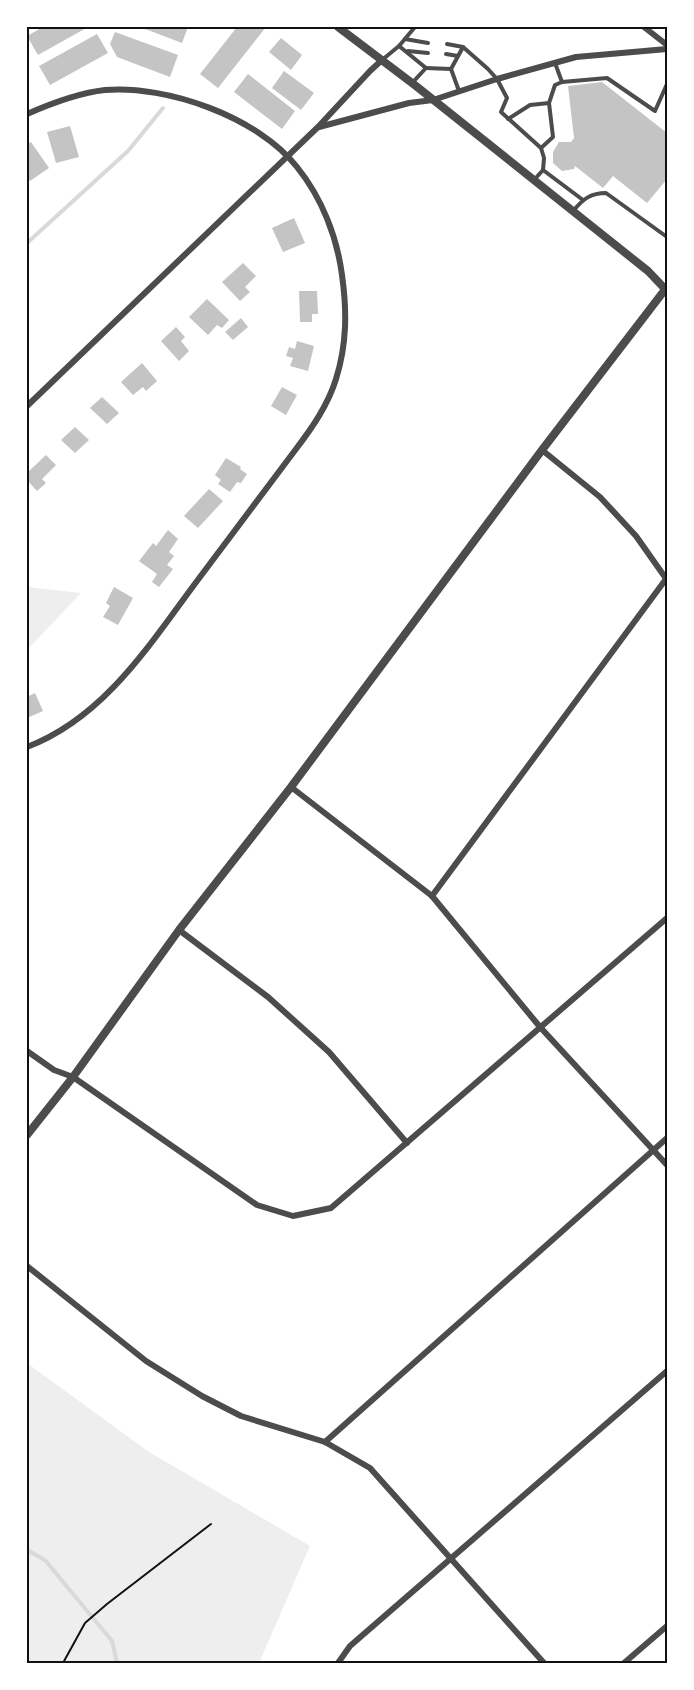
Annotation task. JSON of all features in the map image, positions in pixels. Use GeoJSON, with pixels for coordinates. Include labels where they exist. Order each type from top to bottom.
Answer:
{"type":"FeatureCollection","features":[{"type":"Feature","properties":{"kind":"street"},"geometry":{"type":"LineString","coordinates":[[27,1135],[73,1077],[179,930],[291,787],[542,450],[666,289],[648,271],[412,82],[338,27]]}},
{"type":"Feature","properties":{"kind":"street"},"geometry":{"type":"LineString","coordinates":[[644,27],[667,47]]}},
{"type":"Feature","properties":{"kind":"street"},"geometry":{"type":"LineString","coordinates":[[318,127],[409,103],[433,100],[496,79],[576,57],[667,47]]}},
{"type":"Feature","properties":{"kind":"street"},"geometry":{"type":"LineString","coordinates":[[27,406],[288,157],[382,60]]}},
{"type":"Feature","properties":{"kind":"street"},"geometry":{"type":"LineString","coordinates":[[27,114],[49,104],[94,92],[143,90],[179,97],[215,109],[249,128],[278,147],[313,190],[331,227],[340,263],[346,319],[344,348],[336,380],[316,422],[140,658],[102,700],[70,724],[27,747]]}},
{"type":"Feature","properties":{"kind":"street"},"geometry":{"type":"LineString","coordinates":[[432,896],[667,579],[636,536],[600,497],[542,450]]}},
{"type":"Feature","properties":{"kind":"street"},"geometry":{"type":"LineString","coordinates":[[291,787],[432,896],[540,1028],[667,1165]]}},
{"type":"Feature","properties":{"kind":"street"},"geometry":{"type":"LineString","coordinates":[[27,1051],[54,1070],[73,1077],[257,1205],[293,1216],[331,1208],[667,918]]}},
{"type":"Feature","properties":{"kind":"street"},"geometry":{"type":"LineString","coordinates":[[179,930],[268,997],[329,1052],[407,1143]]}},
{"type":"Feature","properties":{"kind":"street"},"geometry":{"type":"LineString","coordinates":[[325,1442],[667,1138]]}},
{"type":"Feature","properties":{"kind":"street"},"geometry":{"type":"LineString","coordinates":[[27,1266],[146,1361],[202,1396],[241,1416],[325,1442],[370,1468],[544,1663]]}},
{"type":"Feature","properties":{"kind":"street"},"geometry":{"type":"LineString","coordinates":[[338,1663],[350,1646],[667,1371]]}},
{"type":"Feature","properties":{"kind":"street"},"geometry":{"type":"LineString","coordinates":[[624,1663],[667,1626]]}},
{"type":"Feature","properties":{"kind":"lane"},"geometry":{"type":"LineString","coordinates":[[382,60],[399,46],[415,27]]}},
{"type":"Feature","properties":{"kind":"lane"},"geometry":{"type":"LineString","coordinates":[[405,39],[428,42]]}},
{"type":"Feature","properties":{"kind":"lane"},"geometry":{"type":"LineString","coordinates":[[447,44],[463,47],[488,69],[507,98],[501,112],[541,148],[544,158],[543,170],[534,180]]}},
{"type":"Feature","properties":{"kind":"lane"},"geometry":{"type":"LineString","coordinates":[[399,46],[408,51],[426,68],[451,69]]}},
{"type":"Feature","properties":{"kind":"lane"},"geometry":{"type":"LineString","coordinates":[[459,91],[451,69],[463,47]]}},
{"type":"Feature","properties":{"kind":"lane"},"geometry":{"type":"LineString","coordinates":[[408,51],[428,53]]}},
{"type":"Feature","properties":{"kind":"lane"},"geometry":{"type":"LineString","coordinates":[[446,54],[458,56]]}},
{"type":"Feature","properties":{"kind":"lane"},"geometry":{"type":"LineString","coordinates":[[555,63],[561,82]]}},
{"type":"Feature","properties":{"kind":"lane"},"geometry":{"type":"LineString","coordinates":[[412,82],[426,68]]}},
{"type":"Feature","properties":{"kind":"lane"},"geometry":{"type":"LineString","coordinates":[[541,148],[553,137],[549,103],[555,85],[561,82],[607,78],[655,111],[667,84]]}},
{"type":"Feature","properties":{"kind":"lane"},"geometry":{"type":"LineString","coordinates":[[508,119],[530,105],[549,103]]}},
{"type":"Feature","properties":{"kind":"lane"},"geometry":{"type":"LineString","coordinates":[[543,170],[583,200]]}},
{"type":"Feature","properties":{"kind":"lane"},"geometry":{"type":"LineString","coordinates":[[573,211],[587,196],[606,193],[667,237]]}},
{"type":"Feature","properties":{"kind":"path"},"geometry":{"type":"LineString","coordinates":[[63,1663],[85,1623],[211,1524]]}},
{"type":"Feature","properties":{"kind":"shaded area"},"geometry":{"type":"Polygon","coordinates":[[[27,587],[81,593],[27,650],[27,587]]]}},
{"type":"Feature","properties":{"kind":"shaded area"},"geometry":{"type":"Polygon","coordinates":[[[27,1363],[149,1452],[310,1546],[259,1663],[27,1663],[27,1363]]]}},
{"type":"Feature","properties":{"kind":"building"},"geometry":{"type":"Polygon","coordinates":[[[43,27],[88,27],[38,55],[27,36],[43,27]]]}},
{"type":"Feature","properties":{"kind":"building"},"geometry":{"type":"Polygon","coordinates":[[[140,27],[188,27],[182,43],[140,27]]]}},
{"type":"Feature","properties":{"kind":"building"},"geometry":{"type":"Polygon","coordinates":[[[237,27],[266,27],[218,88],[200,74],[237,27]]]}},
{"type":"Feature","properties":{"kind":"building"},"geometry":{"type":"Polygon","coordinates":[[[115,32],[178,55],[170,77],[117,57],[110,44],[115,32]]]}},
{"type":"Feature","properties":{"kind":"building"},"geometry":{"type":"Polygon","coordinates":[[[97,34],[108,53],[50,85],[39,66],[97,34]]]}},
{"type":"Feature","properties":{"kind":"building"},"geometry":{"type":"Polygon","coordinates":[[[281,38],[302,55],[291,70],[269,52],[281,38]]]}},
{"type":"Feature","properties":{"kind":"building"},"geometry":{"type":"Polygon","coordinates":[[[284,71],[314,93],[301,110],[272,88],[284,71]]]}},
{"type":"Feature","properties":{"kind":"building"},"geometry":{"type":"Polygon","coordinates":[[[248,74],[295,111],[282,129],[234,92],[248,74]]]}},
{"type":"Feature","properties":{"kind":"building"},"geometry":{"type":"Polygon","coordinates":[[[602,82],[667,133],[667,179],[647,203],[613,176],[603,188],[575,166],[574,169],[562,171],[553,163],[553,152],[559,142],[571,142],[574,138],[568,86],[602,82]]]}},
{"type":"Feature","properties":{"kind":"building"},"geometry":{"type":"Polygon","coordinates":[[[70,126],[79,157],[56,163],[47,132],[70,126]]]}},
{"type":"Feature","properties":{"kind":"building"},"geometry":{"type":"Polygon","coordinates":[[[31,142],[49,168],[30,181],[27,177],[27,144],[31,142]]]}},
{"type":"Feature","properties":{"kind":"building"},"geometry":{"type":"Polygon","coordinates":[[[294,218],[305,243],[283,252],[272,228],[294,218]]]}},
{"type":"Feature","properties":{"kind":"building"},"geometry":{"type":"Polygon","coordinates":[[[243,263],[256,276],[245,287],[250,292],[240,301],[222,282],[243,263]]]}},
{"type":"Feature","properties":{"kind":"building"},"geometry":{"type":"Polygon","coordinates":[[[299,291],[317,291],[318,314],[312,314],[312,322],[300,322],[299,291]]]}},
{"type":"Feature","properties":{"kind":"building"},"geometry":{"type":"Polygon","coordinates":[[[207,299],[229,320],[222,328],[217,325],[208,335],[189,317],[207,299]]]}},
{"type":"Feature","properties":{"kind":"building"},"geometry":{"type":"Polygon","coordinates":[[[241,318],[248,327],[233,340],[225,332],[241,318]]]}},
{"type":"Feature","properties":{"kind":"building"},"geometry":{"type":"Polygon","coordinates":[[[176,327],[185,337],[181,341],[189,351],[179,361],[161,341],[176,327]]]}},
{"type":"Feature","properties":{"kind":"building"},"geometry":{"type":"Polygon","coordinates":[[[297,341],[314,346],[308,371],[290,366],[293,358],[286,356],[289,347],[295,349],[297,341]]]}},
{"type":"Feature","properties":{"kind":"building"},"geometry":{"type":"Polygon","coordinates":[[[142,363],[157,381],[146,391],[143,387],[133,395],[121,382],[142,363]]]}},
{"type":"Feature","properties":{"kind":"building"},"geometry":{"type":"Polygon","coordinates":[[[282,387],[297,395],[286,415],[271,406],[282,387]]]}},
{"type":"Feature","properties":{"kind":"building"},"geometry":{"type":"Polygon","coordinates":[[[102,397],[119,413],[107,424],[90,408],[102,397]]]}},
{"type":"Feature","properties":{"kind":"building"},"geometry":{"type":"Polygon","coordinates":[[[75,427],[89,440],[75,453],[61,440],[75,427]]]}},
{"type":"Feature","properties":{"kind":"building"},"geometry":{"type":"Polygon","coordinates":[[[46,455],[56,465],[42,479],[46,483],[37,491],[27,480],[27,473],[46,455]]]}},
{"type":"Feature","properties":{"kind":"building"},"geometry":{"type":"Polygon","coordinates":[[[226,458],[241,467],[240,469],[247,474],[241,483],[237,482],[230,492],[218,484],[221,480],[215,475],[226,458]]]}},
{"type":"Feature","properties":{"kind":"building"},"geometry":{"type":"Polygon","coordinates":[[[209,489],[223,501],[198,528],[184,516],[209,489]]]}},
{"type":"Feature","properties":{"kind":"building"},"geometry":{"type":"Polygon","coordinates":[[[168,530],[178,539],[169,552],[174,556],[167,565],[173,569],[159,587],[152,582],[157,574],[139,561],[153,543],[156,546],[168,530]]]}},
{"type":"Feature","properties":{"kind":"building"},"geometry":{"type":"Polygon","coordinates":[[[114,587],[133,598],[118,625],[103,617],[110,606],[106,603],[114,587]]]}},
{"type":"Feature","properties":{"kind":"building"},"geometry":{"type":"Polygon","coordinates":[[[35,693],[43,711],[27,718],[27,697],[35,693]]]}},
{"type":"Feature","properties":{"kind":"waterway"},"geometry":{"type":"LineString","coordinates":[[27,243],[128,151],[163,108]]}},
{"type":"Feature","properties":{"kind":"waterway"},"geometry":{"type":"LineString","coordinates":[[27,1550],[45,1560],[112,1641],[117,1663]]}}]}
